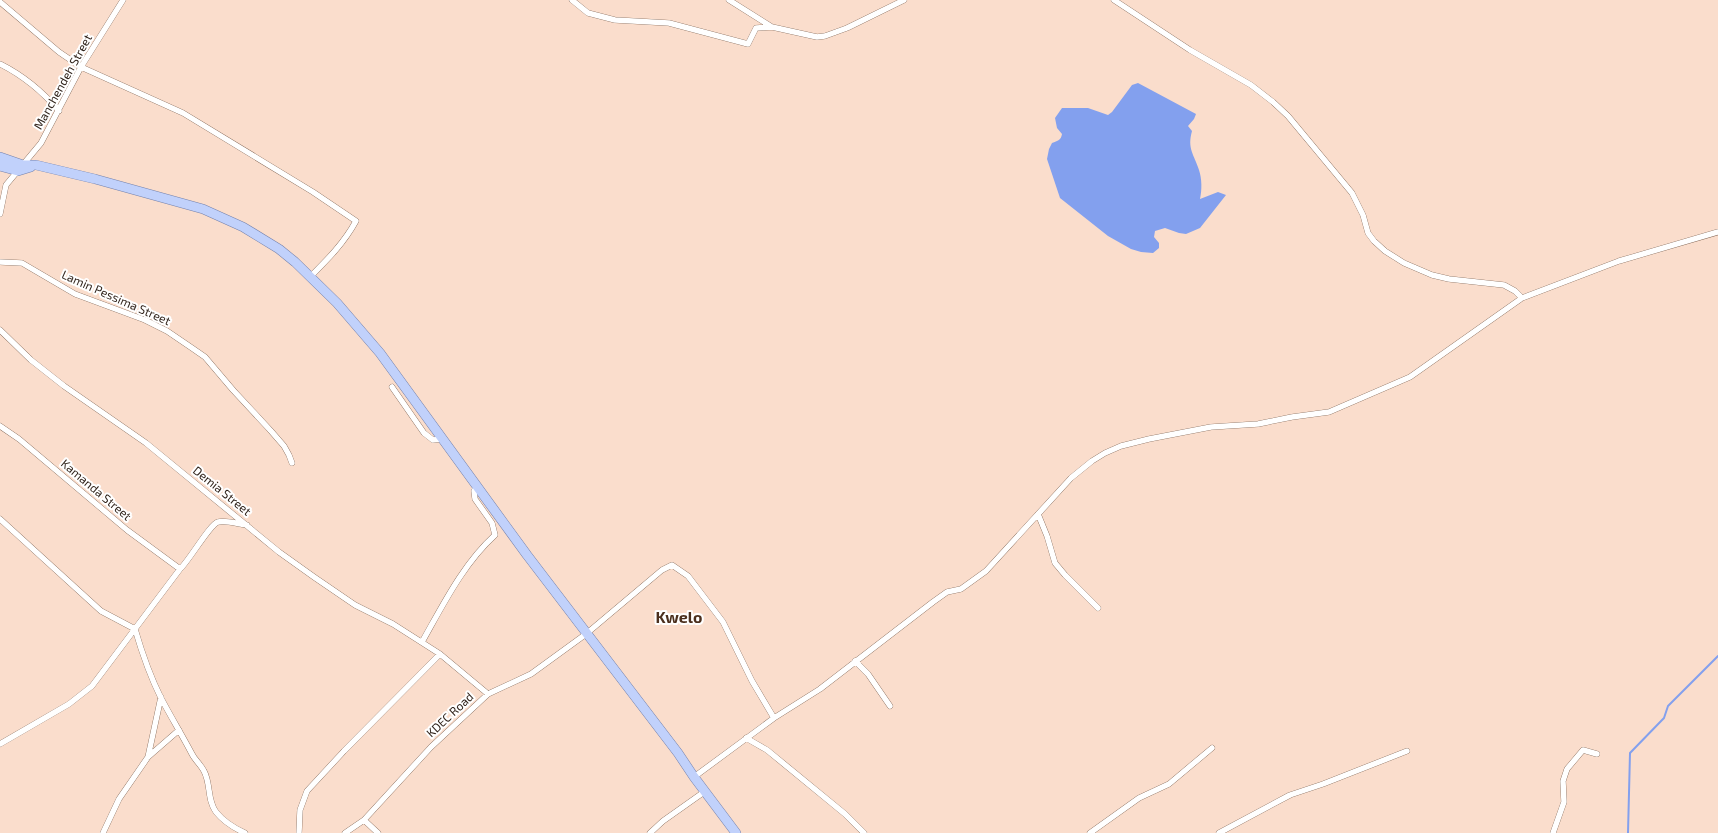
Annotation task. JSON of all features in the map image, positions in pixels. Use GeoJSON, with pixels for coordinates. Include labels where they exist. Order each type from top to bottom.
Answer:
{"type":"FeatureCollection","features":[{"type":"Feature","properties":{"kind":"main road"},"geometry":{"type":"LineString","coordinates":[[0,157],[20,168]]}},
{"type":"Feature","properties":{"kind":"main road"},"geometry":{"type":"LineString","coordinates":[[0,166],[20,168],[36,165],[181,202],[243,227],[279,249],[310,277],[341,308],[380,353],[586,634],[674,748],[704,792],[736,833]]}},
{"type":"Feature","properties":{"kind":"street","name":"Manchendeh Street"},"geometry":{"type":"LineString","coordinates":[[0,214],[6,185],[41,143],[81,67],[123,0]]}},
{"type":"Feature","properties":{"kind":"street"},"geometry":{"type":"LineString","coordinates":[[572,0],[588,13],[615,20],[669,23],[748,44],[756,28],[772,28],[825,36],[848,28],[904,0]]}},
{"type":"Feature","properties":{"kind":"street"},"geometry":{"type":"LineString","coordinates":[[729,0],[772,28]]}},
{"type":"Feature","properties":{"kind":"street"},"geometry":{"type":"LineString","coordinates":[[1114,0],[1190,50],[1251,85],[1273,102],[1288,116],[1352,193],[1368,233],[1374,241],[1386,251],[1404,263],[1432,275],[1449,279],[1504,286],[1515,291],[1522,298]]}},
{"type":"Feature","properties":{"kind":"street"},"geometry":{"type":"LineString","coordinates":[[0,2],[59,52],[81,67],[182,113],[313,192],[356,221],[349,234],[332,256],[310,277]]}},
{"type":"Feature","properties":{"kind":"street"},"geometry":{"type":"LineString","coordinates":[[0,64],[16,72],[34,85],[59,111]]}},
{"type":"Feature","properties":{"kind":"street"},"geometry":{"type":"LineString","coordinates":[[694,777],[774,718],[820,689],[947,592],[961,589],[986,571],[1071,478],[1092,460],[1105,453],[1121,446],[1149,439],[1211,427],[1258,424],[1292,416],[1329,412],[1410,377],[1522,298],[1619,261],[1718,232]]}},
{"type":"Feature","properties":{"kind":"street","name":"Lamin Pessima Street"},"geometry":{"type":"LineString","coordinates":[[0,262],[17,262],[27,265],[75,294],[145,320],[167,331],[192,348],[205,357],[232,390],[272,431],[284,446],[292,463]]}},
{"type":"Feature","properties":{"kind":"street","name":"Demia Street"},"geometry":{"type":"LineString","coordinates":[[0,330],[31,360],[64,386],[146,443],[279,552],[355,605],[422,642],[440,654],[488,694]]}},
{"type":"Feature","properties":{"kind":"street"},"geometry":{"type":"LineString","coordinates":[[392,387],[424,432],[433,440],[442,439]]}},
{"type":"Feature","properties":{"kind":"street","name":"Kamanda Street"},"geometry":{"type":"LineString","coordinates":[[0,426],[18,439],[127,530],[180,569]]}},
{"type":"Feature","properties":{"kind":"street"},"geometry":{"type":"LineString","coordinates":[[422,642],[449,596],[479,550],[495,535],[492,523],[475,499],[474,491],[477,487]]}},
{"type":"Feature","properties":{"kind":"street"},"geometry":{"type":"LineString","coordinates":[[1038,514],[1047,536],[1055,563],[1098,608]]}},
{"type":"Feature","properties":{"kind":"street"},"geometry":{"type":"LineString","coordinates":[[0,519],[101,611],[136,629],[143,656],[161,697],[192,755],[204,771],[209,784],[211,802],[216,812],[231,826],[245,833]]}},
{"type":"Feature","properties":{"kind":"street"},"geometry":{"type":"LineString","coordinates":[[0,744],[79,698],[101,676],[180,569],[189,561],[215,523],[223,522],[247,525]]}},
{"type":"Feature","properties":{"kind":"street","name":"KDEC Road"},"geometry":{"type":"LineString","coordinates":[[345,833],[364,820],[431,747],[488,694],[531,674],[586,634],[662,570],[672,565],[688,576],[723,622],[752,681],[774,718]]}},
{"type":"Feature","properties":{"kind":"street"},"geometry":{"type":"LineString","coordinates":[[299,833],[300,810],[307,792],[344,751],[440,654]]}},
{"type":"Feature","properties":{"kind":"street"},"geometry":{"type":"LineString","coordinates":[[855,661],[868,674],[890,706]]}},
{"type":"Feature","properties":{"kind":"street"},"geometry":{"type":"LineString","coordinates":[[148,757],[161,697]]}},
{"type":"Feature","properties":{"kind":"street"},"geometry":{"type":"LineString","coordinates":[[103,833],[119,799],[148,757],[179,730]]}},
{"type":"Feature","properties":{"kind":"street"},"geometry":{"type":"LineString","coordinates":[[746,738],[767,750],[845,814],[864,833]]}},
{"type":"Feature","properties":{"kind":"street"},"geometry":{"type":"LineString","coordinates":[[1090,833],[1139,798],[1169,784],[1212,748]]}},
{"type":"Feature","properties":{"kind":"street"},"geometry":{"type":"LineString","coordinates":[[1553,833],[1564,802],[1564,781],[1567,769],[1583,750],[1597,754]]}},
{"type":"Feature","properties":{"kind":"street"},"geometry":{"type":"LineString","coordinates":[[1218,833],[1290,794],[1323,784],[1407,751]]}},
{"type":"Feature","properties":{"kind":"street"},"geometry":{"type":"LineString","coordinates":[[650,833],[663,821],[704,792]]}},
{"type":"Feature","properties":{"kind":"street"},"geometry":{"type":"LineString","coordinates":[[364,820],[378,833]]}},
{"type":"Feature","properties":{"kind":"water"},"geometry":{"type":"Polygon","coordinates":[[[1138,83],[1196,114],[1188,126],[1192,131],[1190,142],[1201,177],[1200,199],[1218,192],[1226,195],[1200,228],[1186,234],[1165,228],[1155,231],[1154,237],[1159,243],[1159,248],[1153,253],[1131,249],[1108,236],[1060,198],[1047,159],[1052,143],[1059,140],[1062,136],[1057,128],[1055,118],[1062,108],[1088,108],[1108,115],[1112,112],[1132,85],[1138,83]]]}},
{"type":"Feature","properties":{"kind":"waterway"},"geometry":{"type":"LineString","coordinates":[[1628,833],[1630,753],[1664,718],[1668,706],[1718,656]]}},
{"type":"Feature","properties":{"kind":"district","name":"Kwelo"},"geometry":{"type":"Point","coordinates":[679,617]}}]}
